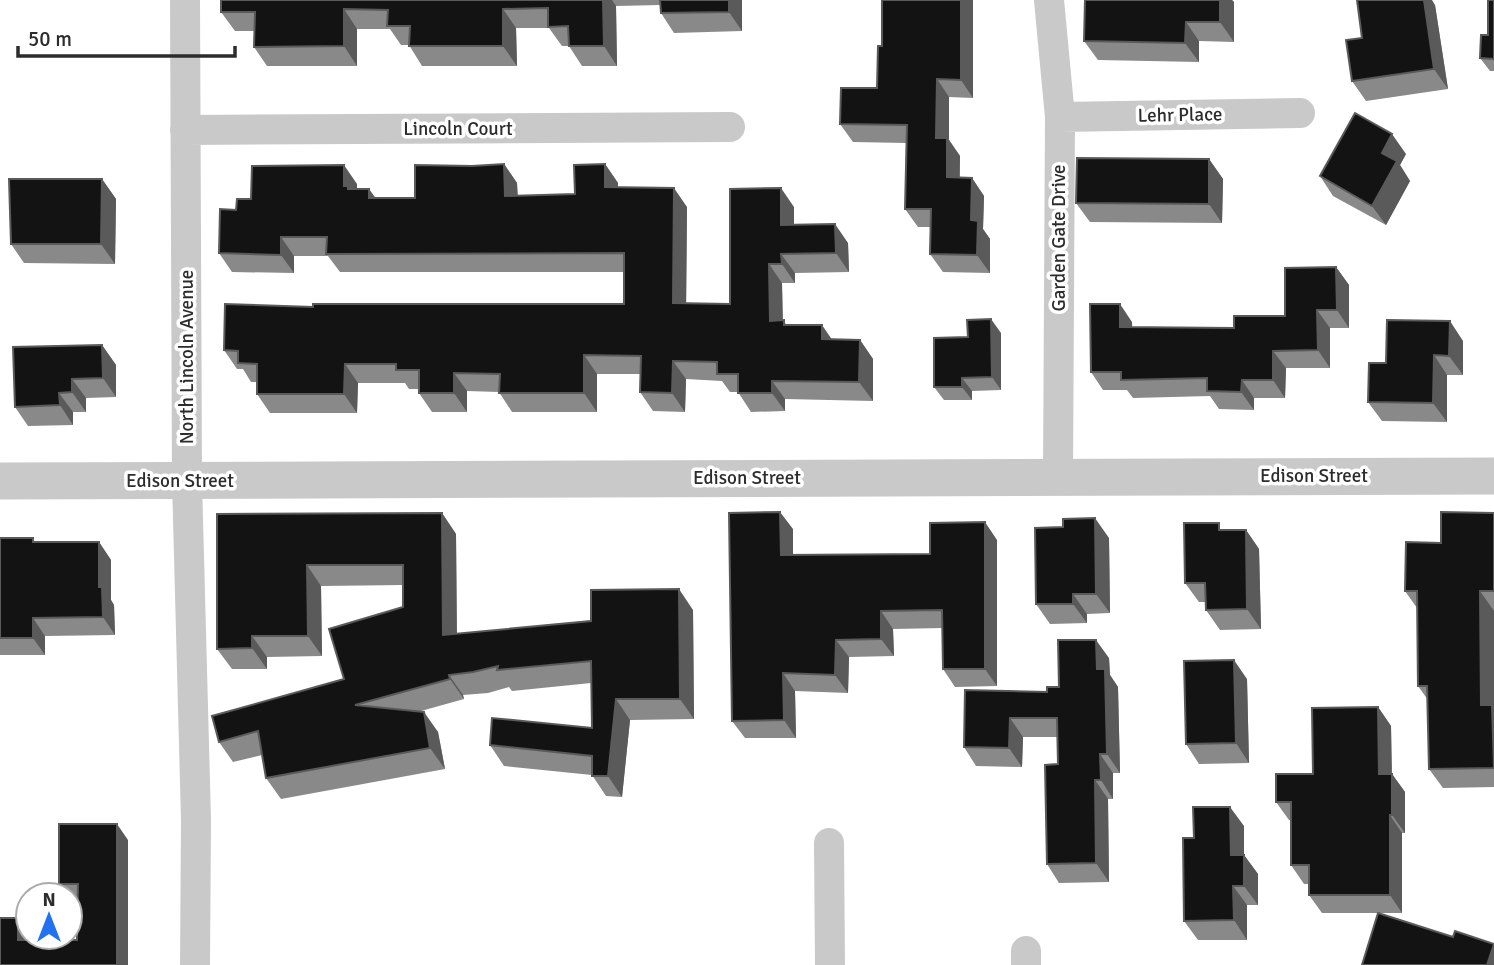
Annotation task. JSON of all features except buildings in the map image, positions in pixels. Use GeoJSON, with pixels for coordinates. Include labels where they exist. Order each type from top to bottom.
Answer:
{"type":"FeatureCollection","features":[{"type":"Feature","properties":{"kind":"street","name":"North Lincoln Avenue"},"geometry":{"type":"LineString","coordinates":[[185,0],[187,481],[196,820],[195,965]]}},
{"type":"Feature","properties":{"kind":"street","name":"Garden Gate Drive"},"geometry":{"type":"LineString","coordinates":[[1049,0],[1060,117],[1058,477]]}},
{"type":"Feature","properties":{"kind":"street","name":"Lehr Place"},"geometry":{"type":"LineString","coordinates":[[1060,117],[1300,113]]}},
{"type":"Feature","properties":{"kind":"street","name":"Lincoln Court"},"geometry":{"type":"LineString","coordinates":[[185,130],[730,127]]}},
{"type":"Feature","properties":{"kind":"street","name":"Edison Street"},"geometry":{"type":"LineString","coordinates":[[0,481],[1494,476]]}},
{"type":"Feature","properties":{"kind":"street"},"geometry":{"type":"LineString","coordinates":[[829,843],[830,965]]}}]}
